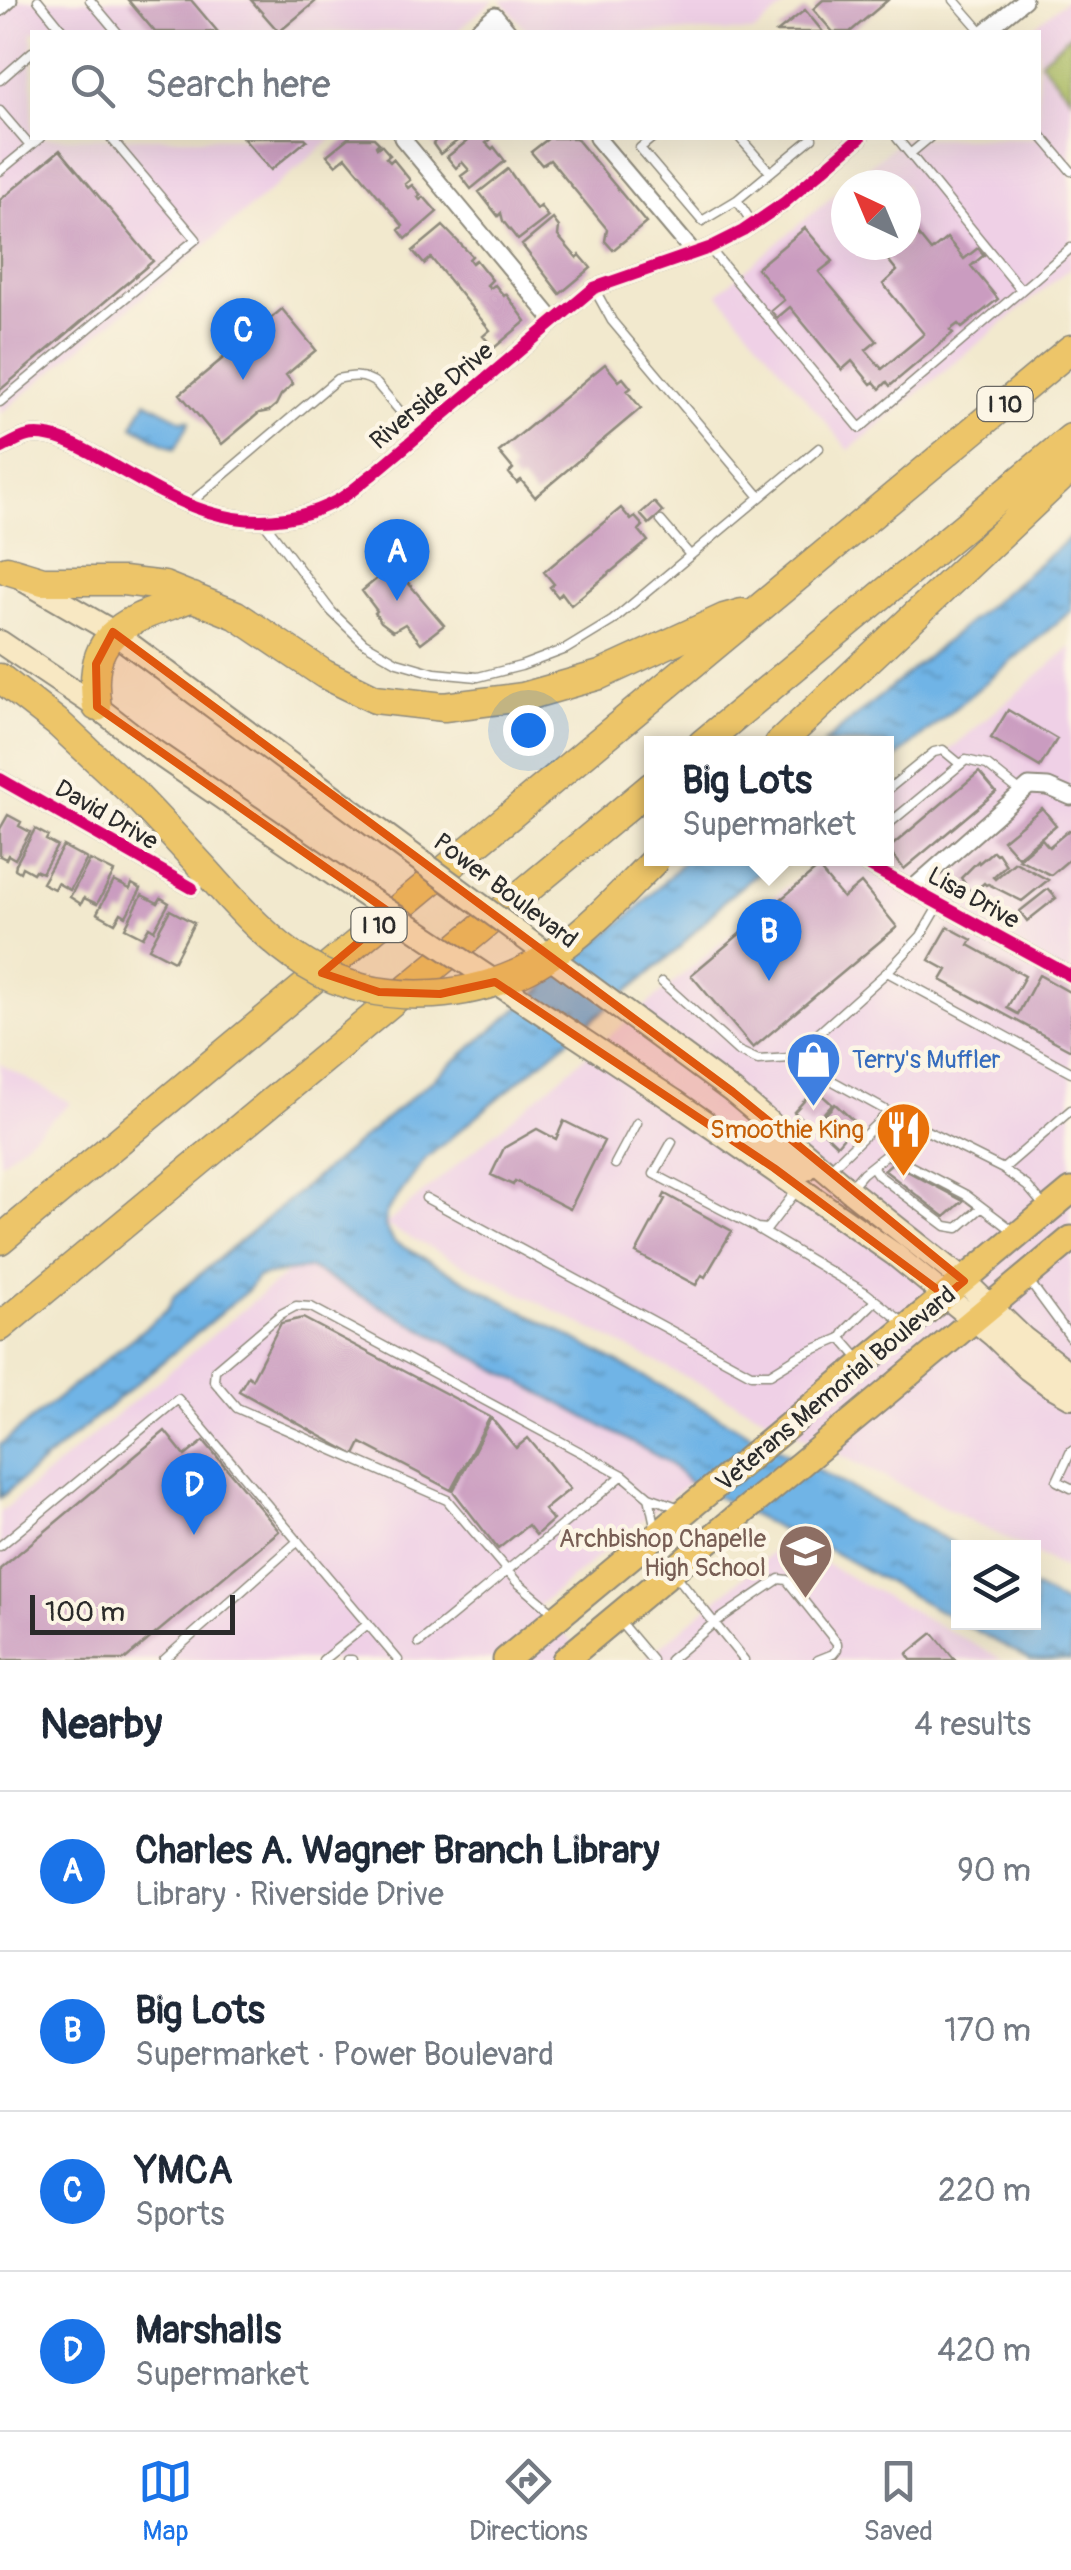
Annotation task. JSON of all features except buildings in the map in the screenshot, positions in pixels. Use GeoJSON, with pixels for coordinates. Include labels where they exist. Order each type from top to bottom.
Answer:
{"type":"FeatureCollection","features":[{"type":"Feature","properties":{"kind":"highway","name":"I 10"},"geometry":{"type":"LineString","coordinates":[[0,1240],[1071,349]]}},
{"type":"Feature","properties":{"kind":"highway"},"geometry":{"type":"LineString","coordinates":[[712,736],[1071,438]]}},
{"type":"Feature","properties":{"kind":"highway"},"geometry":{"type":"LineString","coordinates":[[787,736],[1071,468]]}},
{"type":"Feature","properties":{"kind":"highway"},"geometry":{"type":"LineString","coordinates":[[4,568],[43,581],[123,581],[164,586],[236,615],[324,674],[375,699],[444,707],[523,697],[600,676],[724,618],[758,610]]}},
{"type":"Feature","properties":{"kind":"highway"},"geometry":{"type":"LineString","coordinates":[[97,707],[93,683],[96,664],[113,632],[129,620],[192,597]]}},
{"type":"Feature","properties":{"kind":"highway"},"geometry":{"type":"LineString","coordinates":[[0,678],[59,724],[135,795],[273,942],[306,966],[340,981],[408,995],[472,989],[528,969],[578,935],[649,866]]}},
{"type":"Feature","properties":{"kind":"highway","name":"I 10"},"geometry":{"type":"LineString","coordinates":[[0,1327],[644,793]]}},
{"type":"Feature","properties":{"kind":"main road","name":"Power Boulevard"},"geometry":{"type":"LineString","coordinates":[[4,568],[113,632],[733,1092],[849,1190],[955,1288]]}},
{"type":"Feature","properties":{"kind":"main road"},"geometry":{"type":"LineString","coordinates":[[0,642],[361,893],[676,1102],[894,1254],[955,1288],[1038,1376],[1071,1397]]}},
{"type":"Feature","properties":{"kind":"main road"},"geometry":{"type":"LineString","coordinates":[[732,1140],[761,1142],[814,1174],[828,1172]]}},
{"type":"Feature","properties":{"kind":"main road","name":"Veterans Memorial Boulevard"},"geometry":{"type":"LineString","coordinates":[[506,1660],[1071,1192]]}},
{"type":"Feature","properties":{"kind":"main road","name":"Veterans Memorial Boulevard"},"geometry":{"type":"LineString","coordinates":[[565,1660],[1070,1243]]}},
{"type":"Feature","properties":{"kind":"main road"},"geometry":{"type":"LineString","coordinates":[[982,1313],[1071,1374]]}},
{"type":"Feature","properties":{"kind":"main road"},"geometry":{"type":"LineString","coordinates":[[616,1618],[608,1607],[608,1599],[656,1537]]}},
{"type":"Feature","properties":{"kind":"main road"},"geometry":{"type":"LineString","coordinates":[[544,1660],[560,1643],[558,1618]]}},
{"type":"Feature","properties":{"kind":"street"},"geometry":{"type":"LineString","coordinates":[[0,8],[9,0]]}},
{"type":"Feature","properties":{"kind":"street"},"geometry":{"type":"LineString","coordinates":[[986,30],[1024,0]]}},
{"type":"Feature","properties":{"kind":"street"},"geometry":{"type":"LineString","coordinates":[[477,30],[495,15],[508,30]]}},
{"type":"Feature","properties":{"kind":"street"},"geometry":{"type":"LineString","coordinates":[[404,140],[554,320]]}},
{"type":"Feature","properties":{"kind":"street"},"geometry":{"type":"LineString","coordinates":[[599,140],[701,250]]}},
{"type":"Feature","properties":{"kind":"street","name":"Riverside Drive"},"geometry":{"type":"LineString","coordinates":[[0,448],[29,436],[56,438],[91,452],[204,512],[251,522],[323,508],[343,498],[594,288],[701,250],[753,224],[784,203],[858,140]]}},
{"type":"Feature","properties":{"kind":"street","name":"David Drive"},"geometry":{"type":"LineString","coordinates":[[0,779],[192,888]]}},
{"type":"Feature","properties":{"kind":"street"},"geometry":{"type":"LineString","coordinates":[[912,888],[1030,789],[1048,787],[1071,797]]}},
{"type":"Feature","properties":{"kind":"street","name":"Lisa Drive"},"geometry":{"type":"LineString","coordinates":[[869,866],[1071,976]]}},
{"type":"Feature","properties":{"kind":"lane"},"geometry":{"type":"LineString","coordinates":[[38,0],[62,30]]}},
{"type":"Feature","properties":{"kind":"lane"},"geometry":{"type":"LineString","coordinates":[[90,0],[115,30]]}},
{"type":"Feature","properties":{"kind":"lane"},"geometry":{"type":"LineString","coordinates":[[954,0],[981,30]]}},
{"type":"Feature","properties":{"kind":"lane"},"geometry":{"type":"LineString","coordinates":[[0,80],[30,54]]}},
{"type":"Feature","properties":{"kind":"lane"},"geometry":{"type":"LineString","coordinates":[[0,111],[30,146]]}},
{"type":"Feature","properties":{"kind":"lane"},"geometry":{"type":"LineString","coordinates":[[1041,136],[1071,171]]}},
{"type":"Feature","properties":{"kind":"lane"},"geometry":{"type":"LineString","coordinates":[[0,171],[38,140]]}},
{"type":"Feature","properties":{"kind":"lane"},"geometry":{"type":"LineString","coordinates":[[0,402],[196,239],[113,140]]}},
{"type":"Feature","properties":{"kind":"lane"},"geometry":{"type":"LineString","coordinates":[[650,140],[640,148],[702,221],[737,200],[810,140]]}},
{"type":"Feature","properties":{"kind":"lane"},"geometry":{"type":"LineString","coordinates":[[742,140],[770,172]]}},
{"type":"Feature","properties":{"kind":"lane"},"geometry":{"type":"LineString","coordinates":[[899,140],[1022,290]]}},
{"type":"Feature","properties":{"kind":"lane"},"geometry":{"type":"LineString","coordinates":[[911,153],[927,140]]}},
{"type":"Feature","properties":{"kind":"lane"},"geometry":{"type":"LineString","coordinates":[[737,200],[753,224]]}},
{"type":"Feature","properties":{"kind":"lane"},"geometry":{"type":"LineString","coordinates":[[701,250],[860,428],[1071,248]]}},
{"type":"Feature","properties":{"kind":"lane"},"geometry":{"type":"LineString","coordinates":[[594,288],[612,320],[760,497]]}},
{"type":"Feature","properties":{"kind":"lane"},"geometry":{"type":"LineString","coordinates":[[188,505],[338,379],[370,378],[420,434]]}},
{"type":"Feature","properties":{"kind":"lane"},"geometry":{"type":"LineString","coordinates":[[263,521],[332,612],[364,643],[397,662],[436,674],[478,677],[566,649],[612,620],[819,448]]}},
{"type":"Feature","properties":{"kind":"lane"},"geometry":{"type":"LineString","coordinates":[[661,521],[690,555]]}},
{"type":"Feature","properties":{"kind":"lane"},"geometry":{"type":"LineString","coordinates":[[894,784],[934,752],[943,750],[960,764]]}},
{"type":"Feature","properties":{"kind":"lane"},"geometry":{"type":"LineString","coordinates":[[894,819],[966,760],[987,765],[1030,789]]}},
{"type":"Feature","properties":{"kind":"lane"},"geometry":{"type":"LineString","coordinates":[[791,1058],[886,972],[920,936],[940,904]]}},
{"type":"Feature","properties":{"kind":"lane"},"geometry":{"type":"LineString","coordinates":[[886,972],[1071,1072]]}},
{"type":"Feature","properties":{"kind":"lane"},"geometry":{"type":"LineString","coordinates":[[662,982],[738,1051],[758,1060],[791,1058],[1003,1169],[1027,1186],[1048,1210]]}},
{"type":"Feature","properties":{"kind":"lane"},"geometry":{"type":"LineString","coordinates":[[1003,1169],[1071,1110]]}},
{"type":"Feature","properties":{"kind":"lane"},"geometry":{"type":"LineString","coordinates":[[828,1172],[889,1112]]}},
{"type":"Feature","properties":{"kind":"lane"},"geometry":{"type":"LineString","coordinates":[[614,1164],[638,1123]]}},
{"type":"Feature","properties":{"kind":"lane"},"geometry":{"type":"LineString","coordinates":[[672,1142],[654,1174],[757,1228],[875,1301],[909,1327]]}},
{"type":"Feature","properties":{"kind":"lane"},"geometry":{"type":"LineString","coordinates":[[849,1190],[888,1154],[966,1195],[1019,1235]]}},
{"type":"Feature","properties":{"kind":"lane"},"geometry":{"type":"LineString","coordinates":[[872,1166],[878,1175],[946,1226],[958,1228],[982,1207]]}},
{"type":"Feature","properties":{"kind":"lane"},"geometry":{"type":"LineString","coordinates":[[757,1228],[767,1228],[774,1222],[800,1187]]}},
{"type":"Feature","properties":{"kind":"lane"},"geometry":{"type":"LineString","coordinates":[[426,1198],[751,1374],[770,1374],[841,1338],[875,1301]]}},
{"type":"Feature","properties":{"kind":"lane"},"geometry":{"type":"LineString","coordinates":[[1026,1277],[1071,1338]]}},
{"type":"Feature","properties":{"kind":"lane"},"geometry":{"type":"LineString","coordinates":[[558,1618],[508,1570],[447,1500],[236,1408],[214,1382],[215,1370],[280,1314],[296,1306],[311,1307],[623,1475],[649,1498],[672,1507],[693,1506]]}},
{"type":"Feature","properties":{"kind":"lane"},"geometry":{"type":"LineString","coordinates":[[841,1338],[864,1364]]}},
{"type":"Feature","properties":{"kind":"lane"},"geometry":{"type":"LineString","coordinates":[[0,1546],[178,1399],[398,1660]]}},
{"type":"Feature","properties":{"kind":"lane"},"geometry":{"type":"LineString","coordinates":[[1071,1451],[1056,1481],[1071,1488]]}},
{"type":"Feature","properties":{"kind":"lane"},"geometry":{"type":"LineString","coordinates":[[419,1643],[623,1475]]}},
{"type":"Feature","properties":{"kind":"lane"},"geometry":{"type":"LineString","coordinates":[[649,1498],[656,1537]]}},
{"type":"Feature","properties":{"kind":"lane"},"geometry":{"type":"LineString","coordinates":[[164,1660],[298,1541]]}},
{"type":"Feature","properties":{"kind":"lane"},"geometry":{"type":"LineString","coordinates":[[672,1570],[744,1660]]}},
{"type":"Feature","properties":{"kind":"lane"},"geometry":{"type":"LineString","coordinates":[[670,1660],[714,1623],[779,1579],[787,1580],[838,1643],[832,1654],[818,1660]]}},
{"type":"Feature","properties":{"kind":"lane"},"geometry":{"type":"LineString","coordinates":[[616,1618],[652,1660]]}},
{"type":"Feature","properties":{"kind":"lane"},"geometry":{"type":"LineString","coordinates":[[323,1660],[368,1624]]}},
{"type":"Feature","properties":{"kind":"highlighted area"},"geometry":{"type":"Polygon","coordinates":[[[113,632],[733,1092],[964,1281],[946,1296],[774,1168],[495,982],[440,994],[379,992],[322,973],[392,914],[97,707],[96,664],[113,632]]]}},
{"type":"Feature","properties":{"kind":"shaded area"},"geometry":{"type":"Polygon","coordinates":[[[19,0],[494,0],[458,30],[30,30],[30,140],[331,140],[0,414],[0,16],[19,0]]]}},
{"type":"Feature","properties":{"kind":"shaded area"},"geometry":{"type":"Polygon","coordinates":[[[501,0],[793,0],[756,30],[526,30],[501,0]]]}},
{"type":"Feature","properties":{"kind":"shaded area"},"geometry":{"type":"Polygon","coordinates":[[[1071,0],[1071,267],[849,450],[718,293],[831,198],[831,260],[921,260],[921,170],[864,170],[901,140],[1041,140],[1041,30],[1030,30],[1071,0]]]}},
{"type":"Feature","properties":{"kind":"shaded area"},"geometry":{"type":"Polygon","coordinates":[[[1071,647],[1071,1572],[1041,1557],[1041,1540],[1009,1540],[385,1225],[812,866],[894,866],[894,797],[1071,647]]]}},
{"type":"Feature","properties":{"kind":"shaded area"},"geometry":{"type":"Polygon","coordinates":[[[0,1064],[71,1103],[0,1163],[0,1064]]]}},
{"type":"Feature","properties":{"kind":"shaded area"},"geometry":{"type":"Polygon","coordinates":[[[300,1262],[668,1462],[689,1482],[538,1606],[589,1660],[0,1660],[0,1513],[300,1262]]]}},
{"type":"Feature","properties":{"kind":"shaded area","name":"Archbishop Chapelle High School"},"geometry":{"type":"Polygon","coordinates":[[[785,1542],[1003,1660],[644,1660],[785,1542]]]}},
{"type":"Feature","properties":{"kind":"green space"},"geometry":{"type":"Polygon","coordinates":[[[1071,34],[1071,98],[1041,62],[1071,34]]]}},
{"type":"Feature","properties":{"kind":"water"},"geometry":{"type":"Polygon","coordinates":[[[146,401],[190,421],[175,449],[133,426],[146,401]]]}},
{"type":"Feature","properties":{"kind":"water"},"geometry":{"type":"Polygon","coordinates":[[[1071,537],[1071,611],[894,759],[894,736],[832,736],[1071,537]]]}},
{"type":"Feature","properties":{"kind":"water"},"geometry":{"type":"Polygon","coordinates":[[[679,866],[766,866],[727,898],[676,951],[426,1158],[386,1213],[385,1227],[394,1242],[951,1542],[951,1617],[809,1539],[779,1529],[689,1482],[668,1462],[310,1268],[257,1277],[247,1291],[0,1498],[0,1445],[167,1310],[174,1296],[638,908],[679,866]]]}},
{"type":"Feature","properties":{"kind":"water"},"geometry":{"type":"Polygon","coordinates":[[[1041,1591],[1071,1608],[1071,1660],[1031,1660],[975,1630],[1041,1630],[1041,1591]]]}},
{"type":"Feature","properties":{"kind":"cycle path"},"geometry":{"type":"LineString","coordinates":[[0,449],[37,435],[65,441],[174,498],[225,516],[279,519],[312,511],[354,489],[594,288],[709,248],[743,231],[784,203],[858,140]]}},
{"type":"Feature","properties":{"kind":"cycle path"},"geometry":{"type":"LineString","coordinates":[[0,779],[192,888]]}},
{"type":"Feature","properties":{"kind":"cycle path"},"geometry":{"type":"LineString","coordinates":[[870,866],[1071,976]]}},
{"type":"Feature","properties":{"kind":"place","name":"YMCA"},"geometry":{"type":"Point","coordinates":[243,380]}},
{"type":"Feature","properties":{"kind":"place","name":"Charles A. Wagner Branch Library"},"geometry":{"type":"Point","coordinates":[397,601]}},
{"type":"Feature","properties":{"kind":"place","name":"Big Lots"},"geometry":{"type":"Point","coordinates":[769,981]}},
{"type":"Feature","properties":{"kind":"place","name":"Terry's Muffler"},"geometry":{"type":"Point","coordinates":[813,1108]}},
{"type":"Feature","properties":{"kind":"place","name":"Smoothie King"},"geometry":{"type":"Point","coordinates":[903,1178]}},
{"type":"Feature","properties":{"kind":"place","name":"Marshalls"},"geometry":{"type":"Point","coordinates":[194,1535]}},
{"type":"Feature","properties":{"kind":"place","name":"Archbishop Chapelle High School"},"geometry":{"type":"Point","coordinates":[805,1601]}}]}
